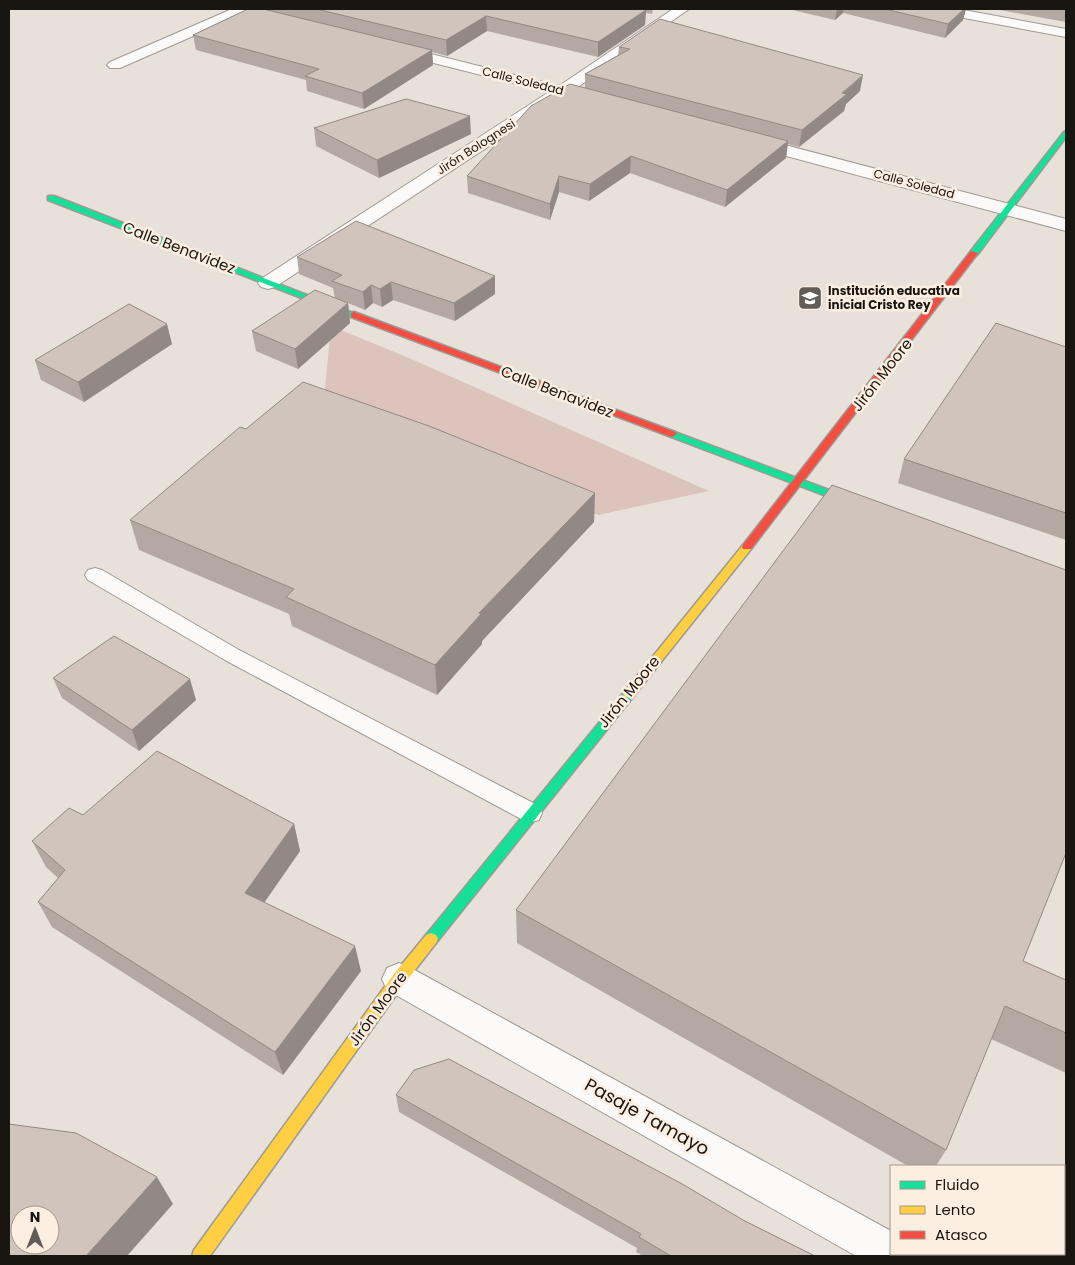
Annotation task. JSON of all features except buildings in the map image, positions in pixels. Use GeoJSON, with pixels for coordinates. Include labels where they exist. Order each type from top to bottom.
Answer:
{"type":"FeatureCollection","features":[{"type":"Feature","properties":{"kind":"street","name":"Jirón Bolognesi"},"geometry":{"type":"LineString","coordinates":[[268,283],[562,91],[660,22],[682,9]]}},
{"type":"Feature","properties":{"kind":"street"},"geometry":{"type":"LineString","coordinates":[[937,9],[1066,33]]}},
{"type":"Feature","properties":{"kind":"street"},"geometry":{"type":"LineString","coordinates":[[115,66],[247,12]]}},
{"type":"Feature","properties":{"kind":"street"},"geometry":{"type":"LineString","coordinates":[[640,18],[660,22]]}},
{"type":"Feature","properties":{"kind":"street","name":"Calle Soledad"},"geometry":{"type":"LineString","coordinates":[[382,46],[610,103]]}},
{"type":"Feature","properties":{"kind":"street","name":"Jirón Moore"},"geometry":{"type":"LineString","coordinates":[[200,1256],[399,978],[798,483],[1010,210],[1066,133]]}},
{"type":"Feature","properties":{"kind":"street","name":"Calle Soledad"},"geometry":{"type":"LineString","coordinates":[[733,136],[1066,225]]}},
{"type":"Feature","properties":{"kind":"street","name":"Calle Benavidez"},"geometry":{"type":"LineString","coordinates":[[51,198],[268,283],[872,510]]}},
{"type":"Feature","properties":{"kind":"street","name":"Pasaje Tamayo"},"geometry":{"type":"LineString","coordinates":[[399,978],[890,1253]]}},
{"type":"Feature","properties":{"kind":"lane"},"geometry":{"type":"LineString","coordinates":[[95,575],[232,655],[531,813]]}},
{"type":"Feature","properties":{"kind":"shaded area"},"geometry":{"type":"Polygon","coordinates":[[[331,326],[409,358],[709,491],[598,515],[324,399],[331,326]]]}},
{"type":"Feature","properties":{"kind":"traffic: fast"},"geometry":{"type":"LineString","coordinates":[[974,253],[1066,133]]}},
{"type":"Feature","properties":{"kind":"traffic: fast"},"geometry":{"type":"LineString","coordinates":[[51,198],[354,315]]}},
{"type":"Feature","properties":{"kind":"traffic: fast"},"geometry":{"type":"LineString","coordinates":[[672,434],[862,506]]}},
{"type":"Feature","properties":{"kind":"traffic: fast"},"geometry":{"type":"LineString","coordinates":[[431,939],[629,694]]}},
{"type":"Feature","properties":{"kind":"traffic: slow"},"geometry":{"type":"LineString","coordinates":[[629,694],[747,547]]}},
{"type":"Feature","properties":{"kind":"traffic: slow"},"geometry":{"type":"LineString","coordinates":[[200,1256],[399,979],[431,939]]}},
{"type":"Feature","properties":{"kind":"traffic: jam"},"geometry":{"type":"LineString","coordinates":[[747,547],[974,253]]}},
{"type":"Feature","properties":{"kind":"traffic: jam"},"geometry":{"type":"LineString","coordinates":[[354,315],[672,434]]}},
{"type":"Feature","properties":{"kind":"place","name":"Institución educativa inicial Cristo Rey"},"geometry":{"type":"Point","coordinates":[810,298]}}]}
